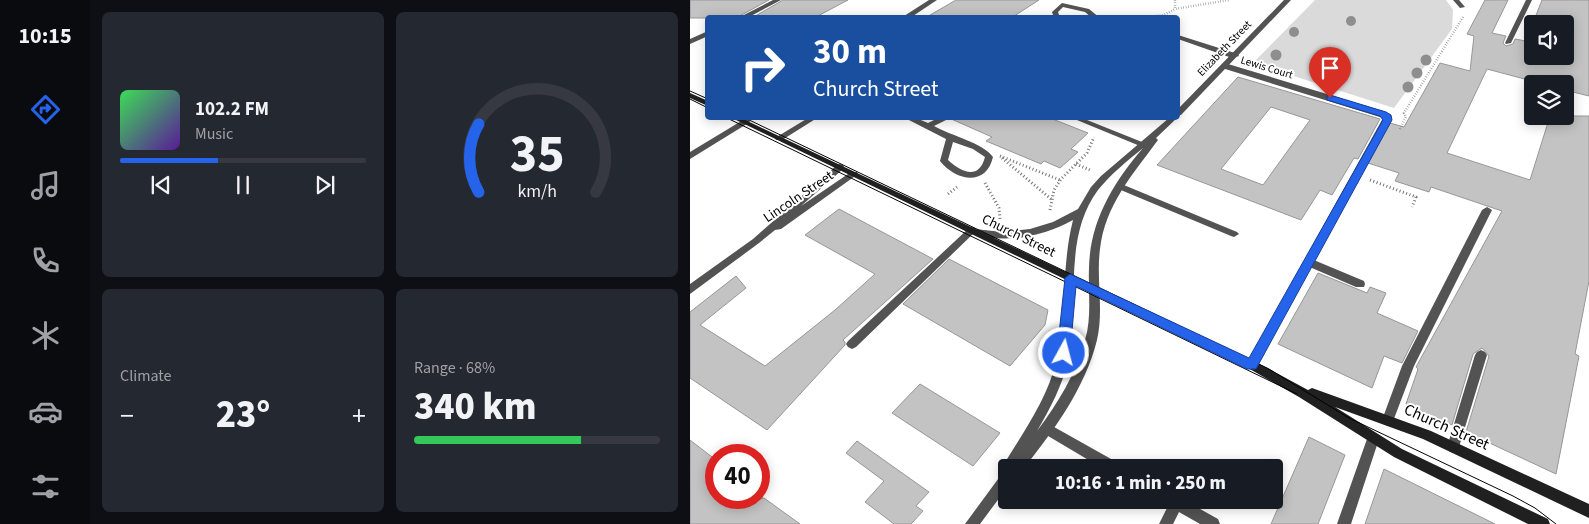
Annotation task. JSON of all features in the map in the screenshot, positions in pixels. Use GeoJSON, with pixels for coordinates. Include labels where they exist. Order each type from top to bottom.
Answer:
{"type":"FeatureCollection","features":[{"type":"Feature","properties":{"kind":"main road"},"geometry":{"type":"LineString","coordinates":[[690,95],[705,102]]}},
{"type":"Feature","properties":{"kind":"main road","name":"Church Street"},"geometry":{"type":"LineString","coordinates":[[741,120],[1252,366],[1287,384],[1373,439],[1543,524]]}},
{"type":"Feature","properties":{"kind":"main road","name":"Church Street"},"geometry":{"type":"LineString","coordinates":[[1287,384],[1388,420],[1453,447],[1589,511]]}},
{"type":"Feature","properties":{"kind":"street"},"geometry":{"type":"LineString","coordinates":[[747,15],[778,0]]}},
{"type":"Feature","properties":{"kind":"street"},"geometry":{"type":"LineString","coordinates":[[909,15],[934,0]]}},
{"type":"Feature","properties":{"kind":"street"},"geometry":{"type":"LineString","coordinates":[[1055,0],[1062,6],[1087,10],[1093,15]]}},
{"type":"Feature","properties":{"kind":"street","name":"Elizabeth Street"},"geometry":{"type":"LineString","coordinates":[[1180,111],[1288,0]]}},
{"type":"Feature","properties":{"kind":"street"},"geometry":{"type":"LineString","coordinates":[[1456,0],[1462,7]]}},
{"type":"Feature","properties":{"kind":"street"},"geometry":{"type":"LineString","coordinates":[[1508,44],[1529,0]]}},
{"type":"Feature","properties":{"kind":"street"},"geometry":{"type":"LineString","coordinates":[[1056,15],[1055,12],[1062,6]]}},
{"type":"Feature","properties":{"kind":"street"},"geometry":{"type":"LineString","coordinates":[[690,42],[705,34]]}},
{"type":"Feature","properties":{"kind":"street"},"geometry":{"type":"LineString","coordinates":[[1180,38],[1235,56]]}},
{"type":"Feature","properties":{"kind":"street","name":"Lewis Court"},"geometry":{"type":"LineString","coordinates":[[1225,66],[1383,114],[1387,117],[1357,176]]}},
{"type":"Feature","properties":{"kind":"street"},"geometry":{"type":"LineString","coordinates":[[779,138],[810,120]]}},
{"type":"Feature","properties":{"kind":"street"},"geometry":{"type":"LineString","coordinates":[[915,120],[929,125],[950,138],[984,151],[990,157],[989,162],[978,174],[968,176],[958,174],[944,161],[950,138]]}},
{"type":"Feature","properties":{"kind":"street"},"geometry":{"type":"LineString","coordinates":[[929,125],[939,120]]}},
{"type":"Feature","properties":{"kind":"street"},"geometry":{"type":"LineString","coordinates":[[1081,120],[1143,144]]}},
{"type":"Feature","properties":{"kind":"street"},"geometry":{"type":"LineString","coordinates":[[1014,459],[1060,371],[1065,347],[1072,248],[1080,212],[1100,182],[1171,120]]}},
{"type":"Feature","properties":{"kind":"street"},"geometry":{"type":"LineString","coordinates":[[1023,459],[1047,429],[1072,390],[1085,360],[1095,318],[1094,261],[1100,221],[1119,186],[1171,120]]}},
{"type":"Feature","properties":{"kind":"street"},"geometry":{"type":"LineString","coordinates":[[690,156],[746,122]]}},
{"type":"Feature","properties":{"kind":"street","name":"Lincoln Street"},"geometry":{"type":"LineString","coordinates":[[756,241],[840,167]]}},
{"type":"Feature","properties":{"kind":"street","name":"Lincoln Street"},"geometry":{"type":"LineString","coordinates":[[690,290],[756,241],[805,210],[854,174]]}},
{"type":"Feature","properties":{"kind":"street"},"geometry":{"type":"LineString","coordinates":[[1252,366],[1357,176]]}},
{"type":"Feature","properties":{"kind":"street"},"geometry":{"type":"LineString","coordinates":[[1119,186],[1234,234]]}},
{"type":"Feature","properties":{"kind":"street"},"geometry":{"type":"LineString","coordinates":[[1388,420],[1408,366],[1487,210]]}},
{"type":"Feature","properties":{"kind":"street"},"geometry":{"type":"LineString","coordinates":[[852,344],[972,230],[998,235],[1032,232],[1066,221],[1080,212]]}},
{"type":"Feature","properties":{"kind":"street"},"geometry":{"type":"LineString","coordinates":[[1309,262],[1360,284]]}},
{"type":"Feature","properties":{"kind":"street"},"geometry":{"type":"LineString","coordinates":[[1453,447],[1481,355]]}},
{"type":"Feature","properties":{"kind":"street"},"geometry":{"type":"LineString","coordinates":[[1047,429],[1099,459]]}},
{"type":"Feature","properties":{"kind":"street"},"geometry":{"type":"LineString","coordinates":[[1344,524],[1373,439]]}},
{"type":"Feature","properties":{"kind":"street"},"geometry":{"type":"LineString","coordinates":[[991,498],[998,486]]}},
{"type":"Feature","properties":{"kind":"street"},"geometry":{"type":"LineString","coordinates":[[972,524],[998,489]]}},
{"type":"Feature","properties":{"kind":"street"},"geometry":{"type":"LineString","coordinates":[[1166,524],[1171,509]]}},
{"type":"Feature","properties":{"kind":"street"},"geometry":{"type":"LineString","coordinates":[[1186,509],[1213,524]]}},
{"type":"Feature","properties":{"kind":"path"},"geometry":{"type":"LineString","coordinates":[[1175,0],[1175,9]]}},
{"type":"Feature","properties":{"kind":"path"},"geometry":{"type":"LineString","coordinates":[[1164,15],[1175,9],[1229,0]]}},
{"type":"Feature","properties":{"kind":"path"},"geometry":{"type":"LineString","coordinates":[[1400,128],[1406,117],[1404,113],[1462,21],[1464,10],[1462,7]]}},
{"type":"Feature","properties":{"kind":"path"},"geometry":{"type":"LineString","coordinates":[[1050,210],[1054,190],[1060,180],[1087,153],[1098,127]]}},
{"type":"Feature","properties":{"kind":"path"},"geometry":{"type":"LineString","coordinates":[[984,151],[1000,155],[1060,180]]}},
{"type":"Feature","properties":{"kind":"path"},"geometry":{"type":"LineString","coordinates":[[1000,155],[1051,200]]}},
{"type":"Feature","properties":{"kind":"path"},"geometry":{"type":"LineString","coordinates":[[1076,164],[1090,170]]}},
{"type":"Feature","properties":{"kind":"path"},"geometry":{"type":"LineString","coordinates":[[978,174],[988,187],[999,208],[1000,219]]}},
{"type":"Feature","properties":{"kind":"path"},"geometry":{"type":"LineString","coordinates":[[1357,176],[1416,197],[1412,207]]}},
{"type":"Feature","properties":{"kind":"shaded area"},"geometry":{"type":"Polygon","coordinates":[[[1315,0],[1446,0],[1453,10],[1452,29],[1394,108],[1253,63],[1315,0]]]}},
{"type":"Feature","properties":{"kind":"building"},"geometry":{"type":"Polygon","coordinates":[[[690,0],[769,0],[742,15],[705,15],[705,18],[690,18],[690,0]]]}},
{"type":"Feature","properties":{"kind":"building"},"geometry":{"type":"Polygon","coordinates":[[[783,0],[848,0],[820,15],[757,15],[783,0]]]}},
{"type":"Feature","properties":{"kind":"building"},"geometry":{"type":"Polygon","coordinates":[[[956,0],[1039,0],[1016,15],[930,15],[956,0]]]}},
{"type":"Feature","properties":{"kind":"building"},"geometry":{"type":"Polygon","coordinates":[[[1485,0],[1508,0],[1492,33],[1506,36],[1503,43],[1506,46],[1513,44],[1515,39],[1524,41],[1524,65],[1574,65],[1574,15],[1536,15],[1542,0],[1589,0],[1589,96],[1574,92],[1574,75],[1524,75],[1524,79],[1487,69],[1447,153],[1530,180],[1547,125],[1574,125],[1574,116],[1589,116],[1589,281],[1575,354],[1579,356],[1556,474],[1466,432],[1489,356],[1482,348],[1473,354],[1452,425],[1406,404],[1418,369],[1416,367],[1502,211],[1431,187],[1429,192],[1395,181],[1399,173],[1368,163],[1390,123],[1404,127],[1440,63],[1470,71],[1474,36],[1467,34],[1485,0]]]}},
{"type":"Feature","properties":{"kind":"building"},"geometry":{"type":"Polygon","coordinates":[[[1238,77],[1380,119],[1358,159],[1354,158],[1332,195],[1320,190],[1301,220],[1157,165],[1238,77]],[[1271,107],[1221,169],[1263,185],[1310,120],[1271,107]]]}},
{"type":"Feature","properties":{"kind":"building"},"geometry":{"type":"Polygon","coordinates":[[[954,120],[1055,120],[1088,133],[1071,149],[1078,152],[1060,168],[1044,161],[1041,164],[986,141],[992,137],[954,120]]]}},
{"type":"Feature","properties":{"kind":"building"},"geometry":{"type":"Polygon","coordinates":[[[839,209],[933,259],[843,340],[845,345],[767,430],[690,378],[690,312],[736,276],[746,288],[700,325],[765,366],[835,310],[875,274],[805,235],[839,209]]]}},
{"type":"Feature","properties":{"kind":"building"},"geometry":{"type":"Polygon","coordinates":[[[949,259],[1048,310],[1045,325],[1010,366],[903,304],[949,259]]]}},
{"type":"Feature","properties":{"kind":"building"},"geometry":{"type":"Polygon","coordinates":[[[1318,273],[1367,293],[1370,287],[1386,293],[1377,313],[1418,331],[1402,363],[1384,356],[1372,388],[1278,344],[1318,273]]]}},
{"type":"Feature","properties":{"kind":"building"},"geometry":{"type":"Polygon","coordinates":[[[920,384],[1000,433],[973,466],[892,413],[920,384]]]}},
{"type":"Feature","properties":{"kind":"building"},"geometry":{"type":"Polygon","coordinates":[[[1309,437],[1345,455],[1318,524],[1271,524],[1278,509],[1283,509],[1283,497],[1309,437]]]}},
{"type":"Feature","properties":{"kind":"building"},"geometry":{"type":"Polygon","coordinates":[[[690,440],[705,452],[705,509],[770,509],[770,502],[800,524],[690,524],[690,440]]]}},
{"type":"Feature","properties":{"kind":"building"},"geometry":{"type":"Polygon","coordinates":[[[857,441],[929,492],[916,506],[923,511],[911,524],[894,524],[865,502],[884,481],[846,453],[857,441]]]}},
{"type":"Feature","properties":{"kind":"building"},"geometry":{"type":"Polygon","coordinates":[[[1384,469],[1495,524],[1365,524],[1384,469]]]}},
{"type":"Feature","properties":{"kind":"tram line"},"geometry":{"type":"LineString","coordinates":[[690,91],[705,98]]}},
{"type":"Feature","properties":{"kind":"tram line"},"geometry":{"type":"LineString","coordinates":[[690,99],[705,106]]}},
{"type":"Feature","properties":{"kind":"tram line"},"geometry":{"type":"LineString","coordinates":[[731,120],[1297,394]]}},
{"type":"Feature","properties":{"kind":"tram line"},"geometry":{"type":"LineString","coordinates":[[749,120],[1269,369],[1349,418],[1513,496],[1535,508],[1556,524]]}},
{"type":"Feature","properties":{"kind":"route"},"geometry":{"type":"LineString","coordinates":[[1064,353],[1069,312],[1070,278],[1252,366],[1387,120],[1387,117],[1383,114],[1330,98]]}}]}
